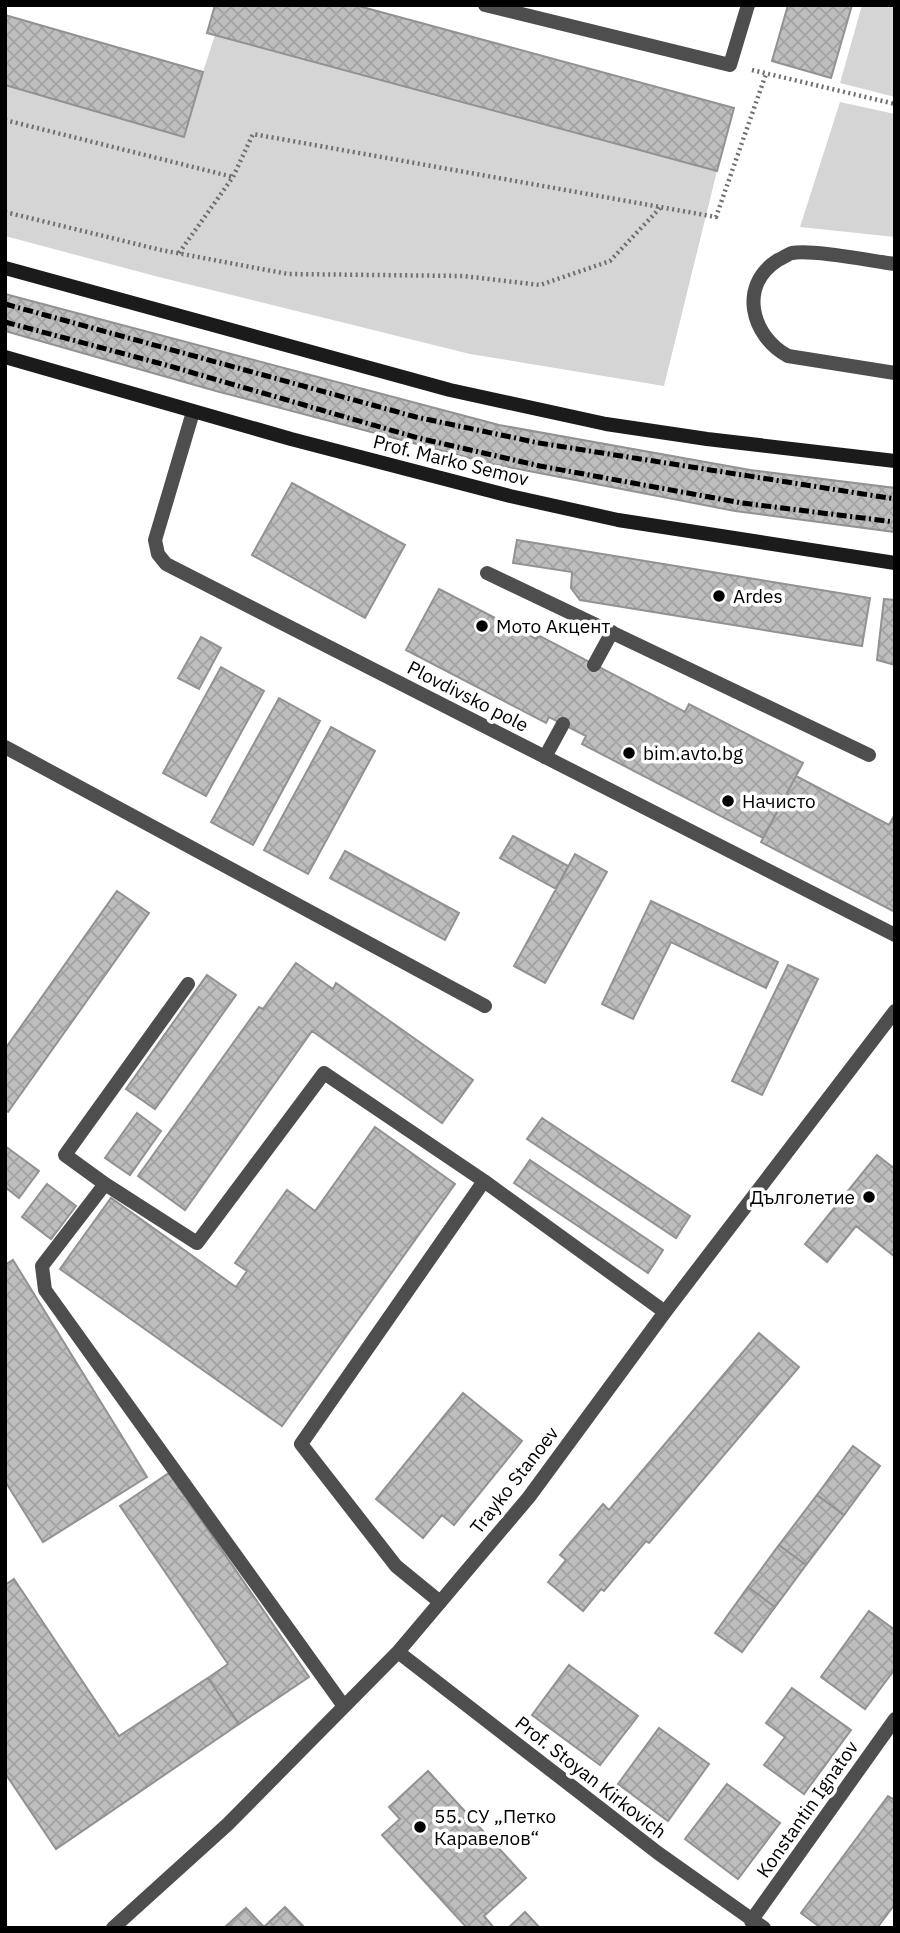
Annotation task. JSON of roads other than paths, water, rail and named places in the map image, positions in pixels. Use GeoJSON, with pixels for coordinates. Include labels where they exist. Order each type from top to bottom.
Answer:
{"type":"FeatureCollection","features":[{"type":"Feature","properties":{"kind":"main road"},"geometry":{"type":"LineString","coordinates":[[5,268],[450,390],[606,424],[706,439],[895,461]]}},
{"type":"Feature","properties":{"kind":"main road","name":"Prof. Marko Semov"},"geometry":{"type":"LineString","coordinates":[[5,357],[194,412],[510,496],[618,520],[895,563]]}},
{"type":"Feature","properties":{"kind":"street"},"geometry":{"type":"LineString","coordinates":[[485,5],[730,65],[748,5]]}},
{"type":"Feature","properties":{"kind":"street"},"geometry":{"type":"LineString","coordinates":[[895,264],[806,252],[791,253],[762,272],[756,283],[754,305],[763,336],[775,349],[788,356],[895,373]]}},
{"type":"Feature","properties":{"kind":"street","name":"Plovdivsko pole"},"geometry":{"type":"LineString","coordinates":[[194,412],[155,540],[158,554],[166,564],[895,935]]}},
{"type":"Feature","properties":{"kind":"street"},"geometry":{"type":"LineString","coordinates":[[488,573],[869,755]]}},
{"type":"Feature","properties":{"kind":"street"},"geometry":{"type":"LineString","coordinates":[[594,665],[612,632]]}},
{"type":"Feature","properties":{"kind":"street"},"geometry":{"type":"LineString","coordinates":[[545,757],[563,724]]}},
{"type":"Feature","properties":{"kind":"street"},"geometry":{"type":"LineString","coordinates":[[5,747],[485,1006]]}},
{"type":"Feature","properties":{"kind":"street"},"geometry":{"type":"LineString","coordinates":[[188,984],[65,1155],[105,1184],[197,1242],[324,1073],[484,1181],[665,1311]]}},
{"type":"Feature","properties":{"kind":"street","name":"Trayko Stanoev"},"geometry":{"type":"LineString","coordinates":[[115,1927],[228,1824],[398,1652],[529,1497],[665,1311],[895,1011]]}},
{"type":"Feature","properties":{"kind":"street"},"geometry":{"type":"LineString","coordinates":[[440,1602],[396,1566],[301,1444],[484,1181]]}},
{"type":"Feature","properties":{"kind":"street"},"geometry":{"type":"LineString","coordinates":[[105,1184],[42,1266],[45,1290],[343,1705]]}},
{"type":"Feature","properties":{"kind":"street","name":"Prof. Stoyan Kirkovich"},"geometry":{"type":"LineString","coordinates":[[398,1652],[658,1853],[758,1924]]}},
{"type":"Feature","properties":{"kind":"street","name":"Konstantin Ignatov"},"geometry":{"type":"LineString","coordinates":[[758,1924],[895,1718]]}},
{"type":"Feature","properties":{"kind":"railway"},"geometry":{"type":"LineString","coordinates":[[5,304],[416,417],[539,443],[895,499]]}},
{"type":"Feature","properties":{"kind":"railway"},"geometry":{"type":"LineString","coordinates":[[5,322],[166,365],[418,438],[540,466],[742,503],[895,522]]}},
{"type":"Feature","properties":{"kind":"place","name":"Ardes"},"geometry":{"type":"Point","coordinates":[719,596]}},
{"type":"Feature","properties":{"kind":"place","name":"Мото Акцент"},"geometry":{"type":"Point","coordinates":[482,626]}},
{"type":"Feature","properties":{"kind":"place","name":"bim.avto.bg"},"geometry":{"type":"Point","coordinates":[629,753]}},
{"type":"Feature","properties":{"kind":"place","name":"Начисто"},"geometry":{"type":"Point","coordinates":[728,801]}},
{"type":"Feature","properties":{"kind":"place","name":"Дълголетие"},"geometry":{"type":"Point","coordinates":[869,1197]}},
{"type":"Feature","properties":{"kind":"place","name":"55. СУ „Петко Каравелов“"},"geometry":{"type":"Point","coordinates":[420,1827]}}]}
